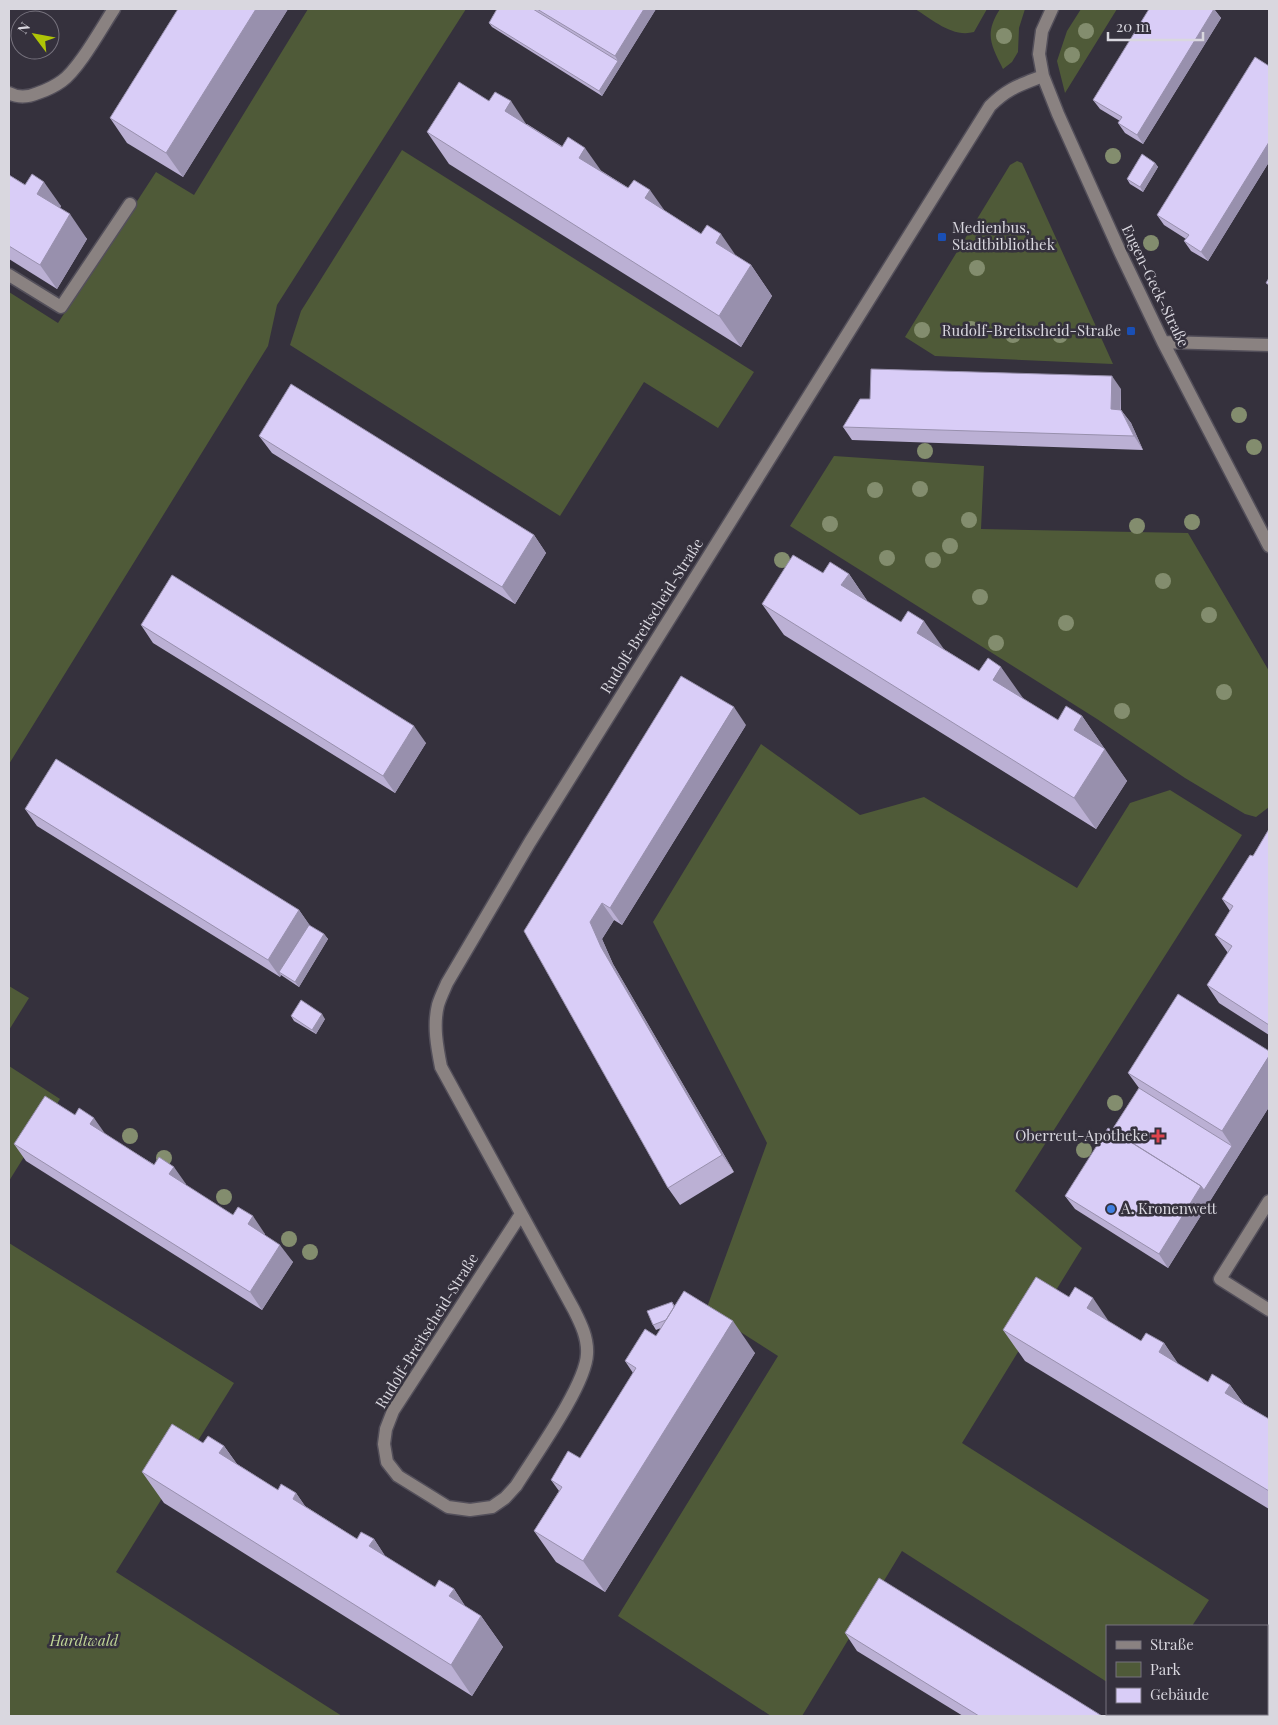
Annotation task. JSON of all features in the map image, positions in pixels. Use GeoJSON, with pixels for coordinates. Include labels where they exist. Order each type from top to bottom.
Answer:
{"type":"FeatureCollection","features":[{"type":"Feature","properties":{"kind":"street"},"geometry":{"type":"LineString","coordinates":[[9,93],[14,96],[31,96],[48,90],[64,80],[77,65],[114,9]]}},
{"type":"Feature","properties":{"kind":"street","name":"Eugen-Geck-Straße"},"geometry":{"type":"LineString","coordinates":[[1052,9],[1042,31],[1040,54],[1043,76],[1058,114],[1121,254],[1269,546]]}},
{"type":"Feature","properties":{"kind":"street","name":"Rudolf-Breitscheid-Straße"},"geometry":{"type":"LineString","coordinates":[[521,1214],[394,1411],[386,1429],[384,1444],[387,1462],[398,1476],[448,1507],[470,1510],[492,1507],[505,1498],[516,1486],[572,1397],[582,1375],[588,1355],[585,1333],[574,1310],[441,1067],[437,1046],[436,1023],[438,1006],[447,983],[530,842],[990,106],[1002,94],[1016,86],[1043,76]]}},
{"type":"Feature","properties":{"kind":"street"},"geometry":{"type":"LineString","coordinates":[[9,275],[61,307],[130,204]]}},
{"type":"Feature","properties":{"kind":"street"},"geometry":{"type":"LineString","coordinates":[[1164,342],[1269,345]]}},
{"type":"Feature","properties":{"kind":"street"},"geometry":{"type":"LineString","coordinates":[[1269,1201],[1220,1279],[1269,1310]]}},
{"type":"Feature","properties":{"kind":"green space"},"geometry":{"type":"Polygon","coordinates":[[[308,9],[466,9],[277,305],[268,346],[9,764],[9,292],[58,323],[156,172],[194,195],[308,9]]]}},
{"type":"Feature","properties":{"kind":"green space"},"geometry":{"type":"Polygon","coordinates":[[[915,9],[987,9],[974,32],[966,33],[950,30],[915,9]]]}},
{"type":"Feature","properties":{"kind":"green space"},"geometry":{"type":"Polygon","coordinates":[[[1000,9],[1025,9],[1019,28],[1018,52],[1012,62],[1003,69],[991,39],[992,26],[1000,9]]]}},
{"type":"Feature","properties":{"kind":"green space"},"geometry":{"type":"Polygon","coordinates":[[[1081,9],[1117,9],[1065,93],[1057,61],[1067,31],[1081,9]]]}},
{"type":"Feature","properties":{"kind":"green space"},"geometry":{"type":"Polygon","coordinates":[[[402,150],[754,372],[718,428],[644,382],[560,516],[290,345],[301,311],[402,150]]]}},
{"type":"Feature","properties":{"kind":"green space"},"geometry":{"type":"Polygon","coordinates":[[[1017,161],[1022,163],[1113,364],[935,356],[905,337],[1010,165],[1017,161]]]}},
{"type":"Feature","properties":{"kind":"green space"},"geometry":{"type":"Polygon","coordinates":[[[834,456],[984,466],[981,529],[1188,533],[1269,671],[1269,807],[1256,817],[1245,814],[1185,778],[1097,719],[790,526],[834,456]]]}},
{"type":"Feature","properties":{"kind":"green space"},"geometry":{"type":"Polygon","coordinates":[[[761,744],[860,815],[924,797],[1077,888],[1130,803],[1170,790],[1242,835],[1015,1191],[1082,1248],[962,1443],[1209,1600],[1193,1625],[1106,1625],[1106,1681],[902,1551],[802,1716],[771,1716],[618,1616],[778,1356],[706,1310],[767,1143],[653,922],[761,744]]]}},
{"type":"Feature","properties":{"kind":"green space"},"geometry":{"type":"Polygon","coordinates":[[[9,986],[29,998],[9,1030],[9,986]]]}},
{"type":"Feature","properties":{"kind":"green space"},"geometry":{"type":"Polygon","coordinates":[[[9,1066],[60,1099],[9,1181],[9,1066]]]}},
{"type":"Feature","properties":{"kind":"green space","name":"Hardtwald"},"geometry":{"type":"Polygon","coordinates":[[[9,1243],[234,1383],[116,1572],[342,1716],[9,1716],[9,1243]]]}},
{"type":"Feature","properties":{"kind":"building"},"geometry":{"type":"Polygon","coordinates":[[[178,9],[256,9],[166,153],[110,118],[178,9]]]}},
{"type":"Feature","properties":{"kind":"building"},"geometry":{"type":"Polygon","coordinates":[[[497,9],[533,9],[618,61],[599,91],[489,23],[497,9]]]}},
{"type":"Feature","properties":{"kind":"building"},"geometry":{"type":"Polygon","coordinates":[[[537,9],[644,9],[615,56],[537,9]]]}},
{"type":"Feature","properties":{"kind":"building"},"geometry":{"type":"Polygon","coordinates":[[[1149,9],[1214,9],[1137,135],[1118,123],[1122,117],[1093,100],[1149,9]]]}},
{"type":"Feature","properties":{"kind":"building"},"geometry":{"type":"Polygon","coordinates":[[[1255,57],[1269,66],[1269,142],[1201,252],[1184,241],[1189,235],[1157,215],[1255,57]]]}},
{"type":"Feature","properties":{"kind":"building"},"geometry":{"type":"Polygon","coordinates":[[[459,82],[489,101],[495,92],[511,101],[505,111],[562,147],[568,137],[585,148],[579,158],[628,188],[634,180],[650,190],[645,198],[701,234],[707,225],[721,234],[716,243],[751,265],[719,316],[427,132],[459,82]]]}},
{"type":"Feature","properties":{"kind":"building"},"geometry":{"type":"Polygon","coordinates":[[[1142,154],[1155,163],[1140,187],[1127,179],[1142,154]]]}},
{"type":"Feature","properties":{"kind":"building"},"geometry":{"type":"Polygon","coordinates":[[[32,174],[44,182],[37,194],[70,214],[40,265],[9,246],[9,175],[25,185],[32,174]]]}},
{"type":"Feature","properties":{"kind":"building"},"geometry":{"type":"Polygon","coordinates":[[[871,369],[1112,376],[1111,409],[1121,410],[1134,436],[843,427],[860,399],[870,399],[871,369]]]}},
{"type":"Feature","properties":{"kind":"building"},"geometry":{"type":"Polygon","coordinates":[[[291,384],[534,535],[502,587],[259,436],[291,384]]]}},
{"type":"Feature","properties":{"kind":"building"},"geometry":{"type":"Polygon","coordinates":[[[793,555],[823,573],[830,562],[849,574],[841,585],[901,622],[908,611],[924,621],[917,633],[979,671],[988,658],[1001,667],[993,680],[1058,720],[1066,706],[1082,716],[1074,730],[1105,749],[1074,798],[762,604],[793,555]]]}},
{"type":"Feature","properties":{"kind":"building"},"geometry":{"type":"Polygon","coordinates":[[[172,575],[414,726],[383,776],[141,625],[172,575]]]}},
{"type":"Feature","properties":{"kind":"building"},"geometry":{"type":"Polygon","coordinates":[[[681,676],[734,707],[610,908],[602,903],[590,922],[601,947],[722,1155],[668,1188],[524,931],[681,676]]]}},
{"type":"Feature","properties":{"kind":"building"},"geometry":{"type":"Polygon","coordinates":[[[56,759],[299,910],[268,960],[25,809],[56,759]]]}},
{"type":"Feature","properties":{"kind":"building"},"geometry":{"type":"Polygon","coordinates":[[[1269,829],[1269,1025],[1207,985],[1232,946],[1215,935],[1233,906],[1222,899],[1250,855],[1253,856],[1269,829]]]}},
{"type":"Feature","properties":{"kind":"building"},"geometry":{"type":"Polygon","coordinates":[[[309,925],[324,934],[295,982],[279,972],[309,925]]]}},
{"type":"Feature","properties":{"kind":"building"},"geometry":{"type":"Polygon","coordinates":[[[1178,994],[1269,1051],[1269,1056],[1222,1131],[1128,1073],[1178,994]]]}},
{"type":"Feature","properties":{"kind":"building"},"geometry":{"type":"Polygon","coordinates":[[[301,1000],[322,1014],[312,1030],[291,1016],[301,1000]]]}},
{"type":"Feature","properties":{"kind":"building"},"geometry":{"type":"Polygon","coordinates":[[[1139,1088],[1232,1146],[1204,1190],[1201,1186],[1112,1130],[1139,1088]]]}},
{"type":"Feature","properties":{"kind":"building"},"geometry":{"type":"Polygon","coordinates":[[[45,1096],[75,1115],[79,1108],[94,1118],[90,1124],[154,1165],[159,1157],[174,1167],[169,1174],[233,1215],[238,1207],[253,1216],[248,1224],[280,1245],[250,1292],[14,1144],[45,1096]]]}},
{"type":"Feature","properties":{"kind":"building"},"geometry":{"type":"Polygon","coordinates":[[[1108,1128],[1201,1186],[1159,1254],[1065,1196],[1108,1128]]]}},
{"type":"Feature","properties":{"kind":"building"},"geometry":{"type":"Polygon","coordinates":[[[1036,1277],[1069,1297],[1075,1287],[1093,1298],[1087,1308],[1141,1341],[1146,1333],[1164,1343],[1159,1352],[1208,1382],[1212,1374],[1230,1385],[1225,1393],[1269,1419],[1269,1491],[1003,1330],[1036,1277]]]}},
{"type":"Feature","properties":{"kind":"building"},"geometry":{"type":"Polygon","coordinates":[[[684,1291],[733,1321],[583,1561],[534,1531],[562,1487],[551,1480],[568,1451],[580,1458],[636,1368],[625,1361],[645,1329],[656,1336],[684,1291]]]}},
{"type":"Feature","properties":{"kind":"building"},"geometry":{"type":"Polygon","coordinates":[[[672,1302],[674,1307],[666,1320],[653,1325],[647,1311],[672,1302]]]}},
{"type":"Feature","properties":{"kind":"building"},"geometry":{"type":"Polygon","coordinates":[[[172,1424],[203,1443],[208,1436],[224,1446],[219,1453],[278,1490],[281,1484],[296,1493],[293,1499],[357,1539],[361,1532],[374,1539],[369,1546],[435,1587],[439,1580],[454,1589],[449,1596],[481,1616],[451,1665],[142,1472],[172,1424]]]}},
{"type":"Feature","properties":{"kind":"building"},"geometry":{"type":"Polygon","coordinates":[[[879,1578],[1102,1716],[979,1716],[845,1633],[879,1578]]]}},
{"type":"Feature","properties":{"kind":"place","name":"Medienbus, Stadtbibliothek"},"geometry":{"type":"Point","coordinates":[942,237]}},
{"type":"Feature","properties":{"kind":"place","name":"Rudolf-Breitscheid-Straße"},"geometry":{"type":"Point","coordinates":[1131,331]}},
{"type":"Feature","properties":{"kind":"place","name":"Oberreut-Apotheke"},"geometry":{"type":"Point","coordinates":[1158,1136]}},
{"type":"Feature","properties":{"kind":"place","name":"A. Kronenwett"},"geometry":{"type":"Point","coordinates":[1111,1209]}}]}
